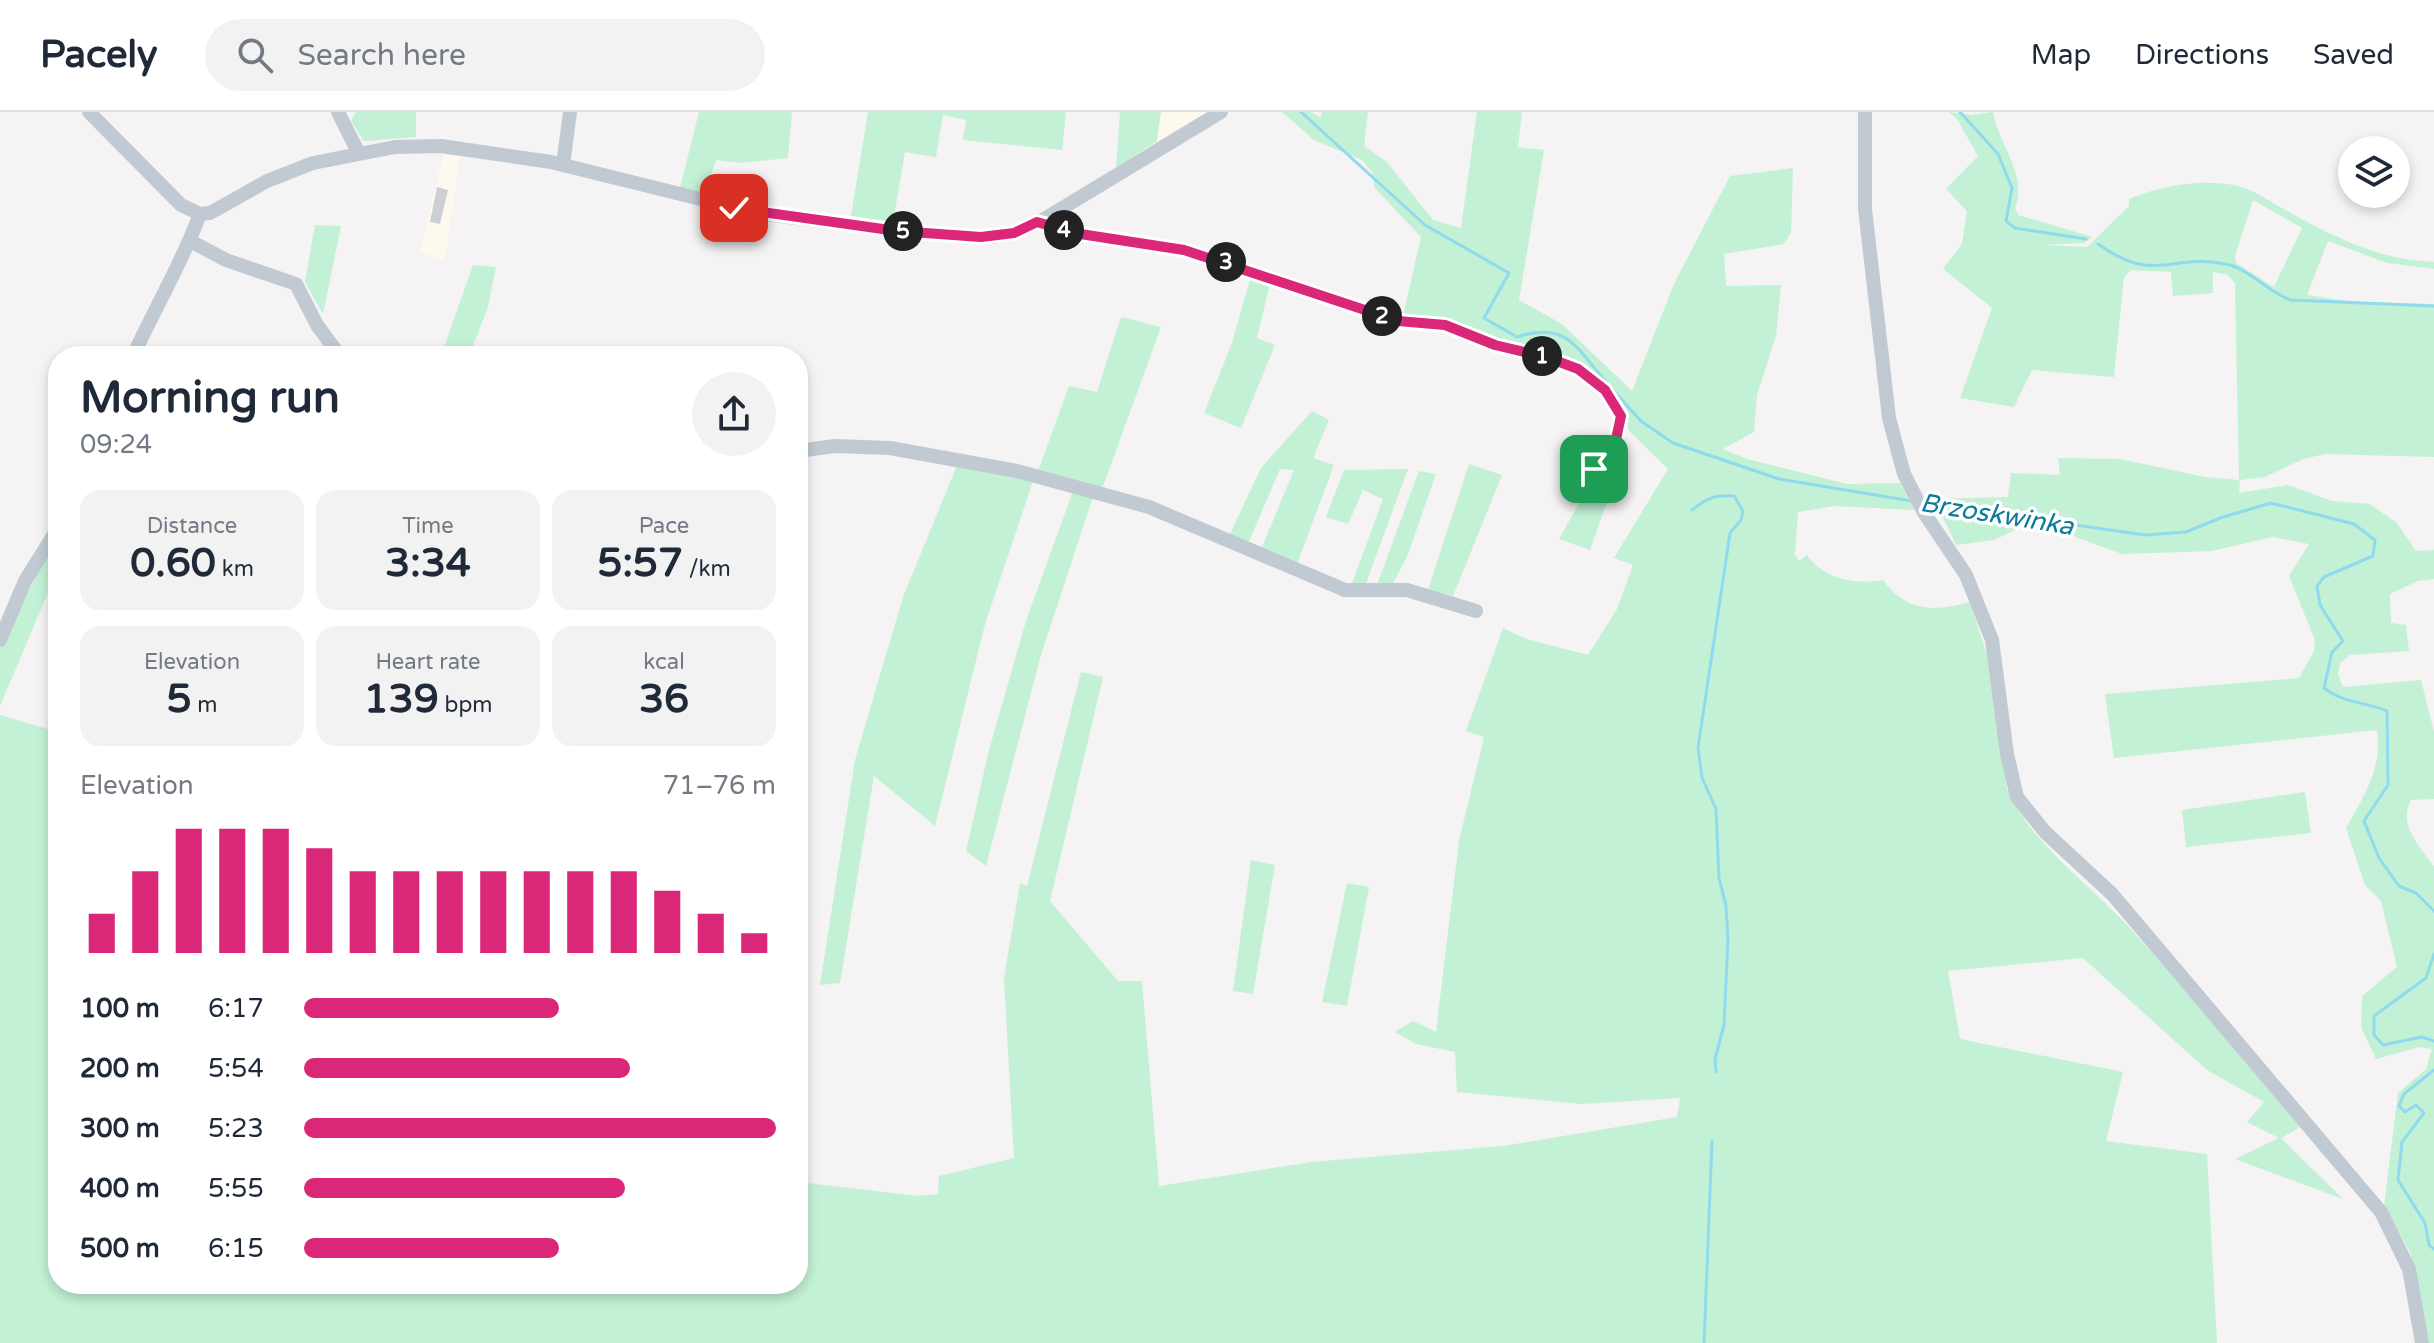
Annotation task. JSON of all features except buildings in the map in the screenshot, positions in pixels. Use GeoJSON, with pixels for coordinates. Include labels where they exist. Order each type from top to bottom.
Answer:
{"type":"FeatureCollection","features":[{"type":"Feature","properties":{"kind":"street"},"geometry":{"type":"LineString","coordinates":[[89,112],[181,205],[200,214],[221,209],[289,172],[358,152],[402,146],[459,147],[563,165],[746,211],[897,231],[994,237],[1014,233],[1037,222],[1221,112]]}},
{"type":"Feature","properties":{"kind":"street"},"geometry":{"type":"LineString","coordinates":[[338,112],[358,152]]}},
{"type":"Feature","properties":{"kind":"street"},"geometry":{"type":"LineString","coordinates":[[563,165],[570,112]]}},
{"type":"Feature","properties":{"kind":"street"},"geometry":{"type":"LineString","coordinates":[[1865,112],[1865,209],[1889,418],[1897,453],[1912,489],[1966,575],[1992,640],[2007,754],[2017,797],[2045,832],[2112,894],[2381,1212],[2409,1269],[2422,1343]]}},
{"type":"Feature","properties":{"kind":"street"},"geometry":{"type":"LineString","coordinates":[[138,346],[190,241],[200,214]]}},
{"type":"Feature","properties":{"kind":"street"},"geometry":{"type":"LineString","coordinates":[[1037,222],[1074,233],[1184,250],[1398,321],[1445,325],[1495,345],[1524,350],[1578,369],[1605,390],[1621,416],[1615,444],[1594,469]]}},
{"type":"Feature","properties":{"kind":"street"},"geometry":{"type":"LineString","coordinates":[[190,241],[215,256],[296,284],[317,325],[333,346]]}},
{"type":"Feature","properties":{"kind":"street"},"geometry":{"type":"LineString","coordinates":[[808,450],[835,446],[890,448],[1017,471],[1149,507],[1345,590],[1407,590],[1476,611]]}},
{"type":"Feature","properties":{"kind":"street"},"geometry":{"type":"LineString","coordinates":[[0,640],[25,581],[48,544]]}},
{"type":"Feature","properties":{"kind":"shaded area"},"geometry":{"type":"Polygon","coordinates":[[[1161,112],[1208,112],[1157,141],[1161,112]]]}},
{"type":"Feature","properties":{"kind":"shaded area"},"geometry":{"type":"Polygon","coordinates":[[[443,155],[460,156],[445,261],[420,252],[443,155]]]}},
{"type":"Feature","properties":{"kind":"green space"},"geometry":{"type":"Polygon","coordinates":[[[356,112],[416,112],[416,137],[364,141],[351,121],[356,112]]]}},
{"type":"Feature","properties":{"kind":"green space"},"geometry":{"type":"Polygon","coordinates":[[[699,112],[792,112],[788,158],[741,163],[716,160],[705,193],[680,188],[699,112]]]}},
{"type":"Feature","properties":{"kind":"green space"},"geometry":{"type":"Polygon","coordinates":[[[868,112],[1066,112],[1062,150],[963,140],[966,120],[943,115],[936,157],[905,152],[893,222],[851,216],[868,112]]]}},
{"type":"Feature","properties":{"kind":"green space"},"geometry":{"type":"Polygon","coordinates":[[[1120,112],[1161,112],[1157,141],[1116,168],[1120,112]]]}},
{"type":"Feature","properties":{"kind":"green space"},"geometry":{"type":"Polygon","coordinates":[[[1282,112],[1311,112],[1321,118],[1322,112],[1368,112],[1364,146],[1387,162],[1433,220],[1461,228],[1477,112],[1522,112],[1518,147],[1544,150],[1519,300],[1562,324],[1632,391],[1674,284],[1730,176],[1793,168],[1791,232],[1784,244],[1724,254],[1726,286],[1781,285],[1776,336],[1757,395],[1754,432],[1723,449],[1747,459],[1847,484],[1900,483],[1914,510],[1834,506],[1798,512],[1795,554],[1799,561],[1807,555],[1822,570],[1851,581],[1883,580],[1901,598],[1922,607],[1970,602],[1987,655],[2007,788],[2017,808],[2061,862],[2128,926],[2300,1127],[2281,1138],[2343,1199],[2235,1159],[2279,1138],[2247,1122],[2264,1102],[2207,1070],[2083,958],[1948,971],[1960,1039],[2123,1072],[2106,1141],[2207,1154],[2217,1343],[0,1343],[0,715],[48,729],[48,1294],[808,1294],[808,1183],[918,1196],[938,1194],[939,1176],[1014,1158],[1004,978],[1020,883],[1027,886],[1081,672],[1103,677],[1050,901],[1118,981],[1142,981],[1159,1186],[1311,1162],[1503,1146],[1677,1117],[1680,1098],[1582,1104],[1457,1092],[1455,1052],[1416,1044],[1395,1032],[1413,1021],[1436,1032],[1459,841],[1484,737],[1466,731],[1503,628],[1526,639],[1588,655],[1617,609],[1633,565],[1614,558],[1668,469],[1629,431],[1625,415],[1606,386],[1450,319],[1403,316],[1421,237],[1374,187],[1373,173],[1362,160],[1314,140],[1282,112]]]}},
{"type":"Feature","properties":{"kind":"green space"},"geometry":{"type":"Polygon","coordinates":[[[1949,112],[1971,115],[1993,112],[2018,184],[2015,208],[2018,215],[2093,237],[2084,243],[2041,245],[2087,247],[2129,206],[2129,199],[2180,185],[2220,183],[2247,189],[2359,246],[2395,257],[2434,262],[2434,269],[2387,263],[2328,241],[2307,295],[2352,302],[2434,304],[2434,457],[2325,454],[2303,459],[2265,477],[2240,480],[2239,493],[2288,485],[2332,501],[2370,504],[2397,523],[2416,551],[2434,550],[2434,579],[2418,581],[2390,594],[2391,623],[2406,625],[2409,651],[2350,655],[2340,663],[2338,674],[2343,687],[2421,680],[2434,732],[2434,799],[2411,800],[2407,818],[2412,835],[2434,866],[2434,1343],[2429,1343],[2410,1252],[2384,1206],[2398,1093],[2426,1069],[2432,1049],[2420,1047],[2376,1059],[2361,1027],[2362,996],[2397,967],[2381,901],[2365,885],[2346,828],[2375,769],[2377,730],[2114,758],[2105,694],[2299,678],[2314,651],[2315,640],[2289,576],[2309,544],[2272,537],[2212,551],[2122,554],[2067,534],[2060,524],[2034,521],[1994,540],[1956,545],[1934,499],[2008,497],[2011,473],[2060,475],[2058,458],[2120,459],[2205,477],[2239,480],[2235,283],[2228,275],[2213,272],[2213,293],[2173,296],[2171,272],[2131,270],[2124,277],[2114,377],[2032,370],[2014,407],[1960,398],[1992,308],[1943,269],[1962,244],[1967,211],[1946,189],[1978,156],[1957,119],[1949,112]],[[2253,200],[2235,256],[2236,263],[2274,287],[2302,228],[2253,200]]]}},
{"type":"Feature","properties":{"kind":"green space"},"geometry":{"type":"Polygon","coordinates":[[[315,225],[341,226],[323,314],[305,282],[315,225]]]}},
{"type":"Feature","properties":{"kind":"green space"},"geometry":{"type":"Polygon","coordinates":[[[473,265],[496,267],[488,307],[473,346],[445,346],[473,265]]]}},
{"type":"Feature","properties":{"kind":"green space"},"geometry":{"type":"Polygon","coordinates":[[[1251,276],[1270,283],[1257,338],[1275,345],[1241,428],[1204,413],[1232,343],[1251,276]]]}},
{"type":"Feature","properties":{"kind":"green space"},"geometry":{"type":"Polygon","coordinates":[[[1121,317],[1161,327],[1102,489],[1038,471],[1069,386],[1097,392],[1121,317]]]}},
{"type":"Feature","properties":{"kind":"green space"},"geometry":{"type":"Polygon","coordinates":[[[1312,411],[1329,420],[1313,458],[1334,465],[1296,567],[1260,552],[1294,470],[1280,469],[1247,546],[1228,538],[1261,468],[1312,411]]]}},
{"type":"Feature","properties":{"kind":"green space"},"geometry":{"type":"Polygon","coordinates":[[[958,463],[1034,478],[985,624],[935,826],[874,776],[840,983],[820,985],[855,760],[903,597],[958,463]]]}},
{"type":"Feature","properties":{"kind":"green space"},"geometry":{"type":"Polygon","coordinates":[[[1469,464],[1502,475],[1453,596],[1428,590],[1469,464]]]}},
{"type":"Feature","properties":{"kind":"green space"},"geometry":{"type":"Polygon","coordinates":[[[1408,469],[1365,586],[1351,586],[1383,499],[1363,490],[1348,524],[1326,517],[1344,470],[1408,469]]]}},
{"type":"Feature","properties":{"kind":"green space"},"geometry":{"type":"Polygon","coordinates":[[[1419,471],[1436,474],[1407,557],[1392,585],[1377,585],[1419,471]]]}},
{"type":"Feature","properties":{"kind":"green space"},"geometry":{"type":"Polygon","coordinates":[[[1073,491],[1093,497],[1040,658],[986,866],[966,851],[989,750],[1026,621],[1073,491]]]}},
{"type":"Feature","properties":{"kind":"green space"},"geometry":{"type":"Polygon","coordinates":[[[1584,494],[1607,502],[1590,550],[1559,539],[1584,494]]]}},
{"type":"Feature","properties":{"kind":"green space"},"geometry":{"type":"Polygon","coordinates":[[[48,552],[48,593],[0,706],[0,646],[48,552]]]}},
{"type":"Feature","properties":{"kind":"green space"},"geometry":{"type":"Polygon","coordinates":[[[2305,792],[2311,833],[2186,847],[2182,810],[2305,792]]]}},
{"type":"Feature","properties":{"kind":"green space"},"geometry":{"type":"Polygon","coordinates":[[[1251,860],[1275,865],[1253,994],[1233,991],[1251,860]]]}},
{"type":"Feature","properties":{"kind":"green space"},"geometry":{"type":"Polygon","coordinates":[[[1347,883],[1369,887],[1347,1006],[1322,1002],[1347,883]]]}},
{"type":"Feature","properties":{"kind":"waterway","name":"Brzoskwinka"},"geometry":{"type":"LineString","coordinates":[[1301,112],[1425,225],[1509,273],[1484,318],[1517,337],[1548,332],[1560,335],[1579,349],[1607,383]]}},
{"type":"Feature","properties":{"kind":"waterway"},"geometry":{"type":"LineString","coordinates":[[1960,112],[1998,154],[2012,188],[2006,221],[2015,228],[2086,239]]}},
{"type":"Feature","properties":{"kind":"waterway"},"geometry":{"type":"LineString","coordinates":[[2098,244],[2134,263],[2206,262],[2234,266],[2291,300],[2434,306]]}},
{"type":"Feature","properties":{"kind":"waterway","name":"Brzoskwinka"},"geometry":{"type":"LineString","coordinates":[[1612,389],[1641,421],[1673,443],[1779,479],[1912,501]]}},
{"type":"Feature","properties":{"kind":"waterway"},"geometry":{"type":"LineString","coordinates":[[1692,510],[1711,498],[1734,496],[1743,511],[1741,520],[1730,533],[1698,748],[1702,778],[1716,809],[1719,878],[1726,906],[1728,939],[1724,1025],[1715,1059],[1716,1072]]}},
{"type":"Feature","properties":{"kind":"waterway","name":"Brzoskwinka"},"geometry":{"type":"LineString","coordinates":[[1923,503],[2145,535],[2186,532],[2271,503],[2354,524],[2375,540],[2373,556],[2324,577],[2317,586],[2320,605],[2343,641],[2332,652],[2324,688],[2339,697],[2387,711],[2388,785],[2364,821],[2379,858],[2399,886],[2416,893],[2434,911]]}},
{"type":"Feature","properties":{"kind":"waterway","name":"Brzoskwinka"},"geometry":{"type":"LineString","coordinates":[[2434,954],[2426,978],[2374,1016],[2374,1035],[2383,1045],[2422,1037],[2434,1041]]}},
{"type":"Feature","properties":{"kind":"waterway","name":"Brzoskwinka"},"geometry":{"type":"LineString","coordinates":[[2434,1070],[2404,1094],[2399,1106],[2405,1112],[2416,1105],[2424,1113],[2402,1142],[2398,1180],[2425,1223],[2429,1245],[2434,1249]]}},
{"type":"Feature","properties":{"kind":"waterway"},"geometry":{"type":"LineString","coordinates":[[1704,1343],[1712,1141]]}},
{"type":"Feature","properties":{"kind":"route"},"geometry":{"type":"LineString","coordinates":[[734,208],[897,231],[981,237],[1014,233],[1037,222],[1074,233],[1184,250],[1398,321],[1445,325],[1495,345],[1524,350],[1578,369],[1605,390],[1621,416],[1615,444],[1594,469]]}}]}
